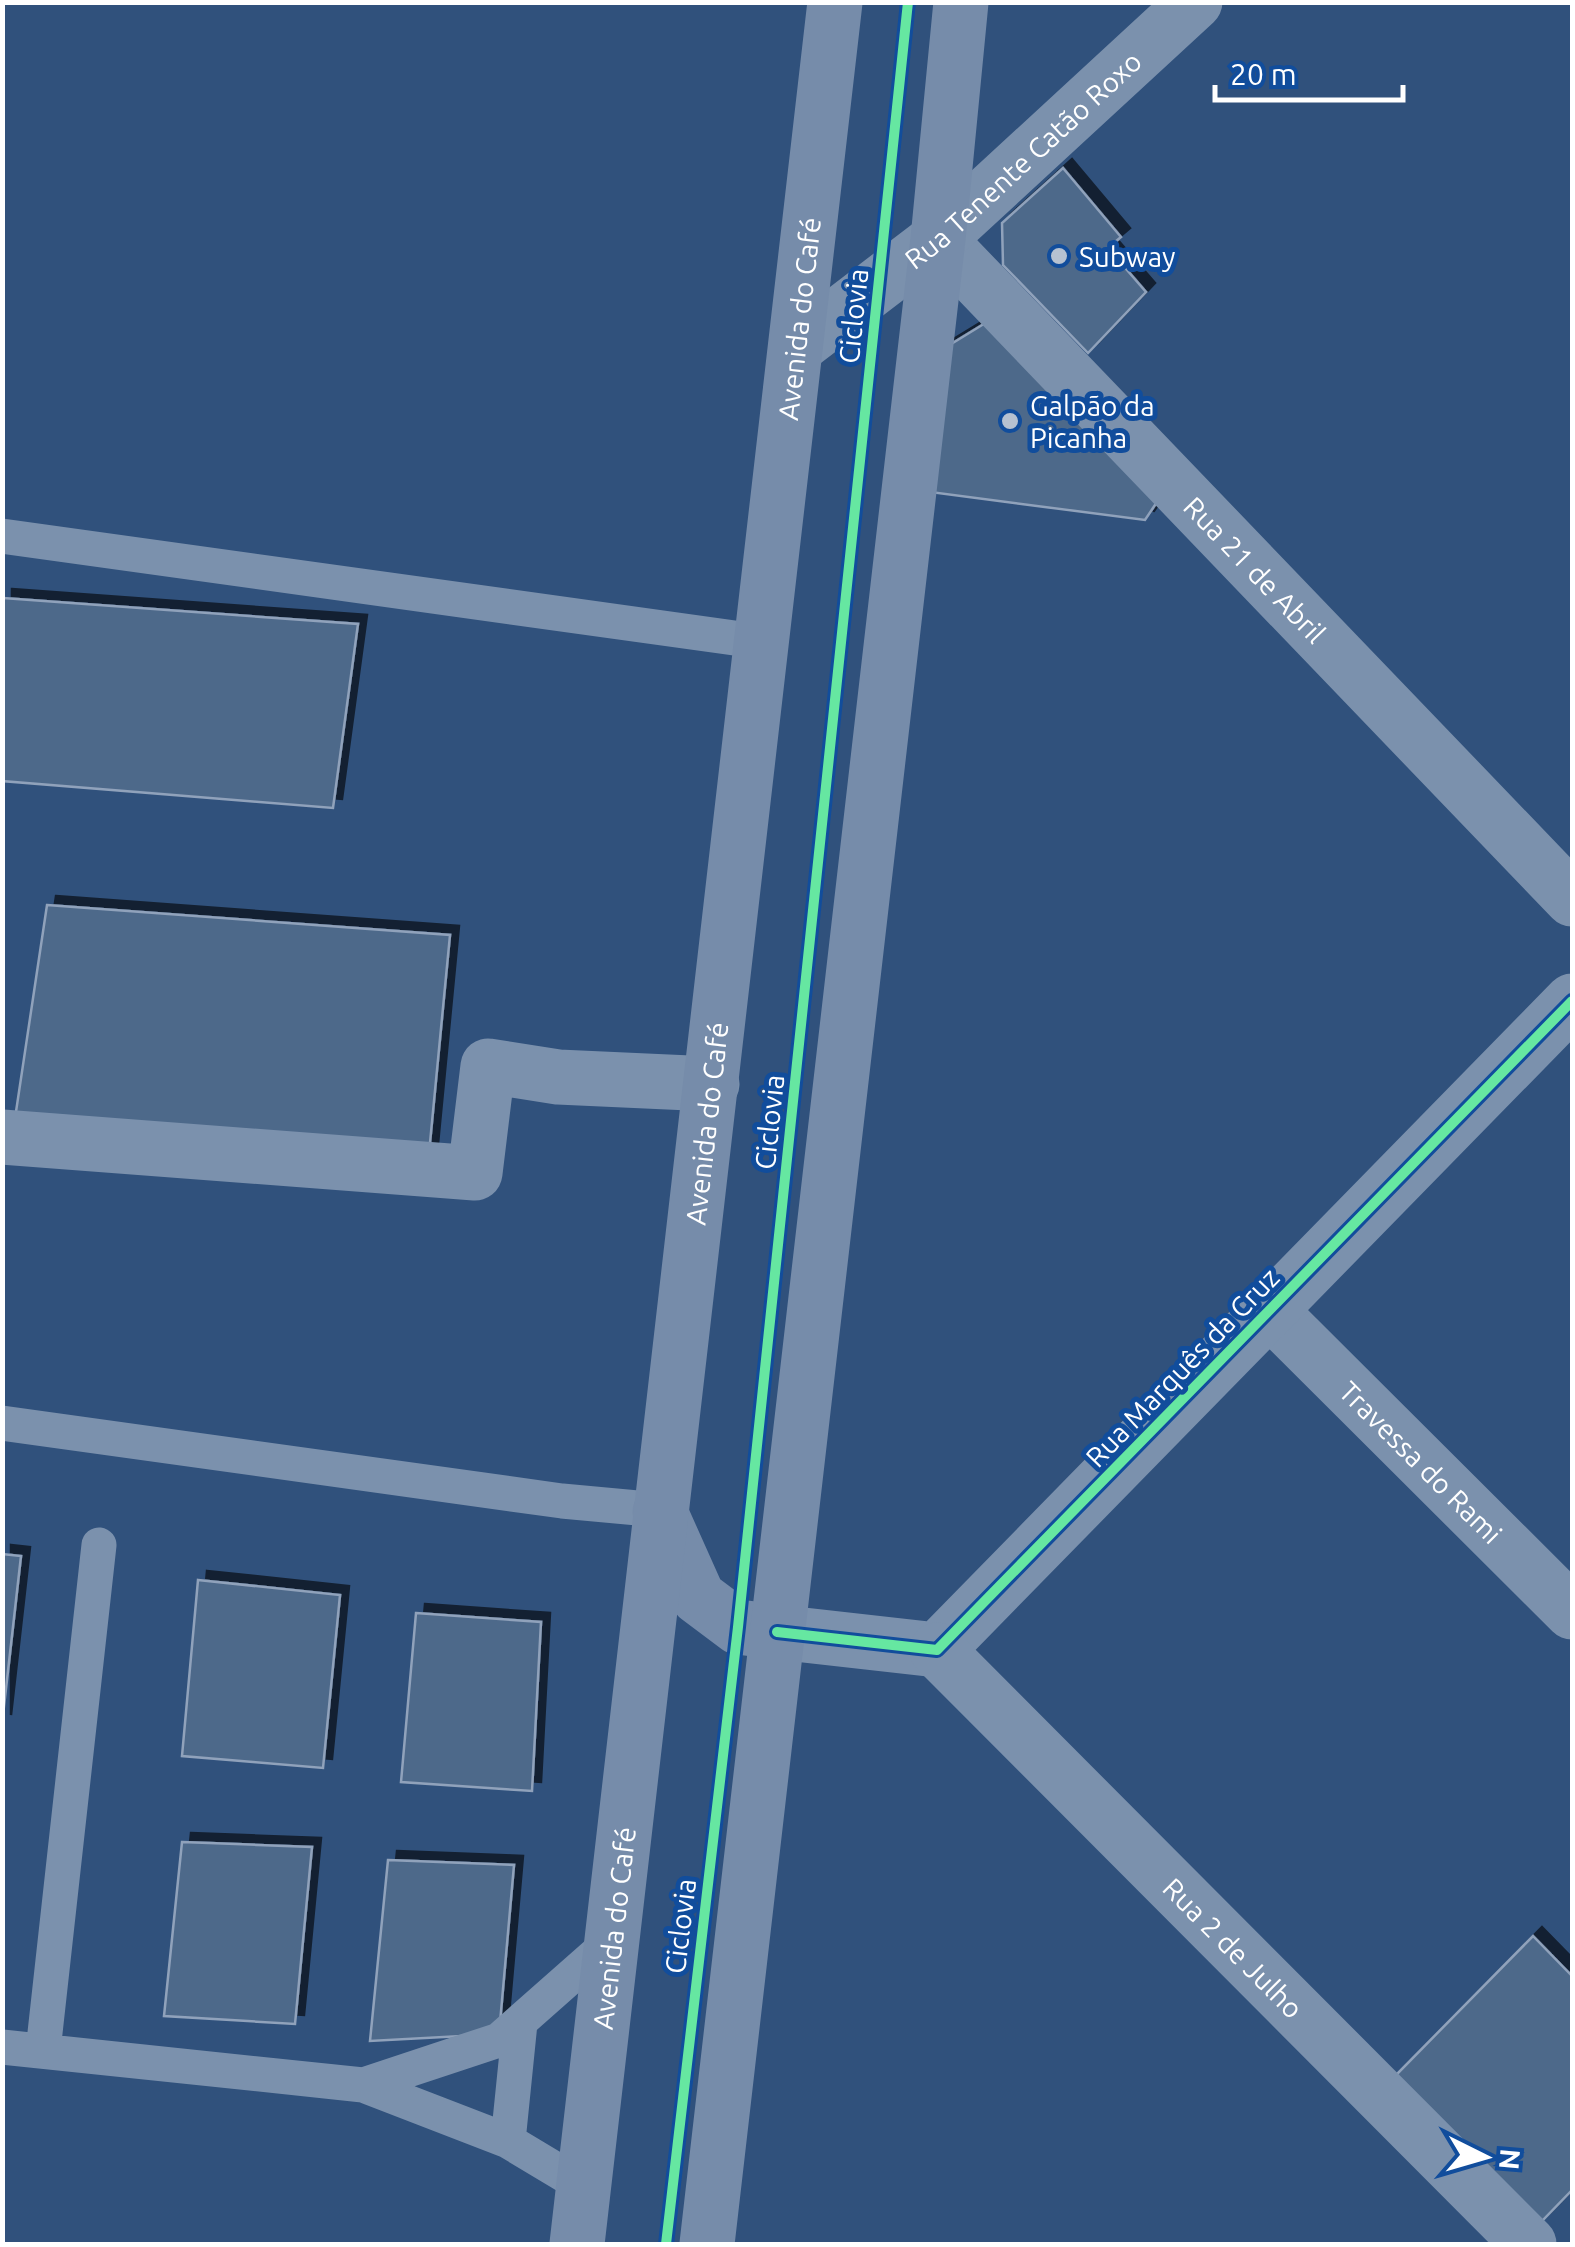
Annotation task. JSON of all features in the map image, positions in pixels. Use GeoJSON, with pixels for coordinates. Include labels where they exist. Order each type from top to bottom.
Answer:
{"type":"FeatureCollection","features":[{"type":"Feature","properties":{"kind":"main road","name":"Avenida do Café"},"geometry":{"type":"LineString","coordinates":[[577,2244],[835,2]]}},
{"type":"Feature","properties":{"kind":"main road"},"geometry":{"type":"LineString","coordinates":[[707,2244],[938,239],[961,2]]}},
{"type":"Feature","properties":{"kind":"main road"},"geometry":{"type":"LineString","coordinates":[[659,1510],[698,1596],[738,1627],[777,1632]]}},
{"type":"Feature","properties":{"kind":"street","name":"Rua Tenente Catão Roxo"},"geometry":{"type":"LineString","coordinates":[[798,346],[938,239],[1195,2]]}},
{"type":"Feature","properties":{"kind":"street","name":"Rua 21 de Abril"},"geometry":{"type":"LineString","coordinates":[[938,239],[1572,899]]}},
{"type":"Feature","properties":{"kind":"street","name":"Rua Marquês da Cruz"},"geometry":{"type":"LineString","coordinates":[[937,1650],[1572,1001]]}},
{"type":"Feature","properties":{"kind":"street"},"geometry":{"type":"LineString","coordinates":[[2,1136],[475,1173],[488,1066],[558,1078],[712,1084]]}},
{"type":"Feature","properties":{"kind":"street","name":"Travessa do Rami"},"geometry":{"type":"LineString","coordinates":[[1269,1310],[1572,1612]]}},
{"type":"Feature","properties":{"kind":"street"},"geometry":{"type":"LineString","coordinates":[[777,1632],[937,1650]]}},
{"type":"Feature","properties":{"kind":"street","name":"Rua 2 de Julho"},"geometry":{"type":"LineString","coordinates":[[937,1650],[1529,2244]]}},
{"type":"Feature","properties":{"kind":"lane"},"geometry":{"type":"LineString","coordinates":[[2,536],[763,642]]}},
{"type":"Feature","properties":{"kind":"lane"},"geometry":{"type":"LineString","coordinates":[[2,1423],[562,1501],[659,1510]]}},
{"type":"Feature","properties":{"kind":"lane"},"geometry":{"type":"LineString","coordinates":[[43,2051],[99,1545]]}},
{"type":"Feature","properties":{"kind":"lane"},"geometry":{"type":"LineString","coordinates":[[363,2085],[498,2040],[610,1942]]}},
{"type":"Feature","properties":{"kind":"lane"},"geometry":{"type":"LineString","coordinates":[[508,2142],[520,2023]]}},
{"type":"Feature","properties":{"kind":"lane"},"geometry":{"type":"LineString","coordinates":[[2,2047],[363,2085],[508,2142],[583,2186]]}},
{"type":"Feature","properties":{"kind":"building","name":"Subway"},"geometry":{"type":"Polygon","coordinates":[[[1063,168],[1121,237],[1108,248],[1146,292],[1088,353],[1003,265],[1002,223],[1063,168]]]}},
{"type":"Feature","properties":{"kind":"building","name":"Galpão da Picanha"},"geometry":{"type":"Polygon","coordinates":[[[987,322],[1159,499],[1145,520],[930,492],[943,349],[987,322]]]}},
{"type":"Feature","properties":{"kind":"building"},"geometry":{"type":"Polygon","coordinates":[[[3,598],[358,624],[333,808],[2,781],[3,598]]]}},
{"type":"Feature","properties":{"kind":"building"},"geometry":{"type":"Polygon","coordinates":[[[47,905],[450,935],[429,1153],[14,1125],[47,905]]]}},
{"type":"Feature","properties":{"kind":"building"},"geometry":{"type":"Polygon","coordinates":[[[2,1554],[21,1556],[2,1724],[2,1554]]]}},
{"type":"Feature","properties":{"kind":"building"},"geometry":{"type":"Polygon","coordinates":[[[198,1580],[340,1595],[323,1768],[182,1756],[198,1580]]]}},
{"type":"Feature","properties":{"kind":"building"},"geometry":{"type":"Polygon","coordinates":[[[416,1613],[541,1622],[532,1791],[401,1782],[416,1613]]]}},
{"type":"Feature","properties":{"kind":"building"},"geometry":{"type":"Polygon","coordinates":[[[182,1842],[312,1847],[295,2024],[164,2016],[182,1842]]]}},
{"type":"Feature","properties":{"kind":"building"},"geometry":{"type":"Polygon","coordinates":[[[388,1860],[514,1865],[499,2034],[370,2041],[388,1860]]]}},
{"type":"Feature","properties":{"kind":"building"},"geometry":{"type":"Polygon","coordinates":[[[1533,1936],[1572,1976],[1572,2190],[1542,2221],[1396,2075],[1533,1936]]]}},
{"type":"Feature","properties":{"kind":"cycle path","name":"Ciclovia"},"geometry":{"type":"LineString","coordinates":[[666,2244],[738,1627],[908,2]]}},
{"type":"Feature","properties":{"kind":"cycle path"},"geometry":{"type":"LineString","coordinates":[[777,1632],[937,1650],[1572,1001]]}},
{"type":"Feature","properties":{"kind":"place","name":"Subway"},"geometry":{"type":"Point","coordinates":[1059,256]}},
{"type":"Feature","properties":{"kind":"place","name":"Galpão da Picanha"},"geometry":{"type":"Point","coordinates":[1010,421]}}]}
